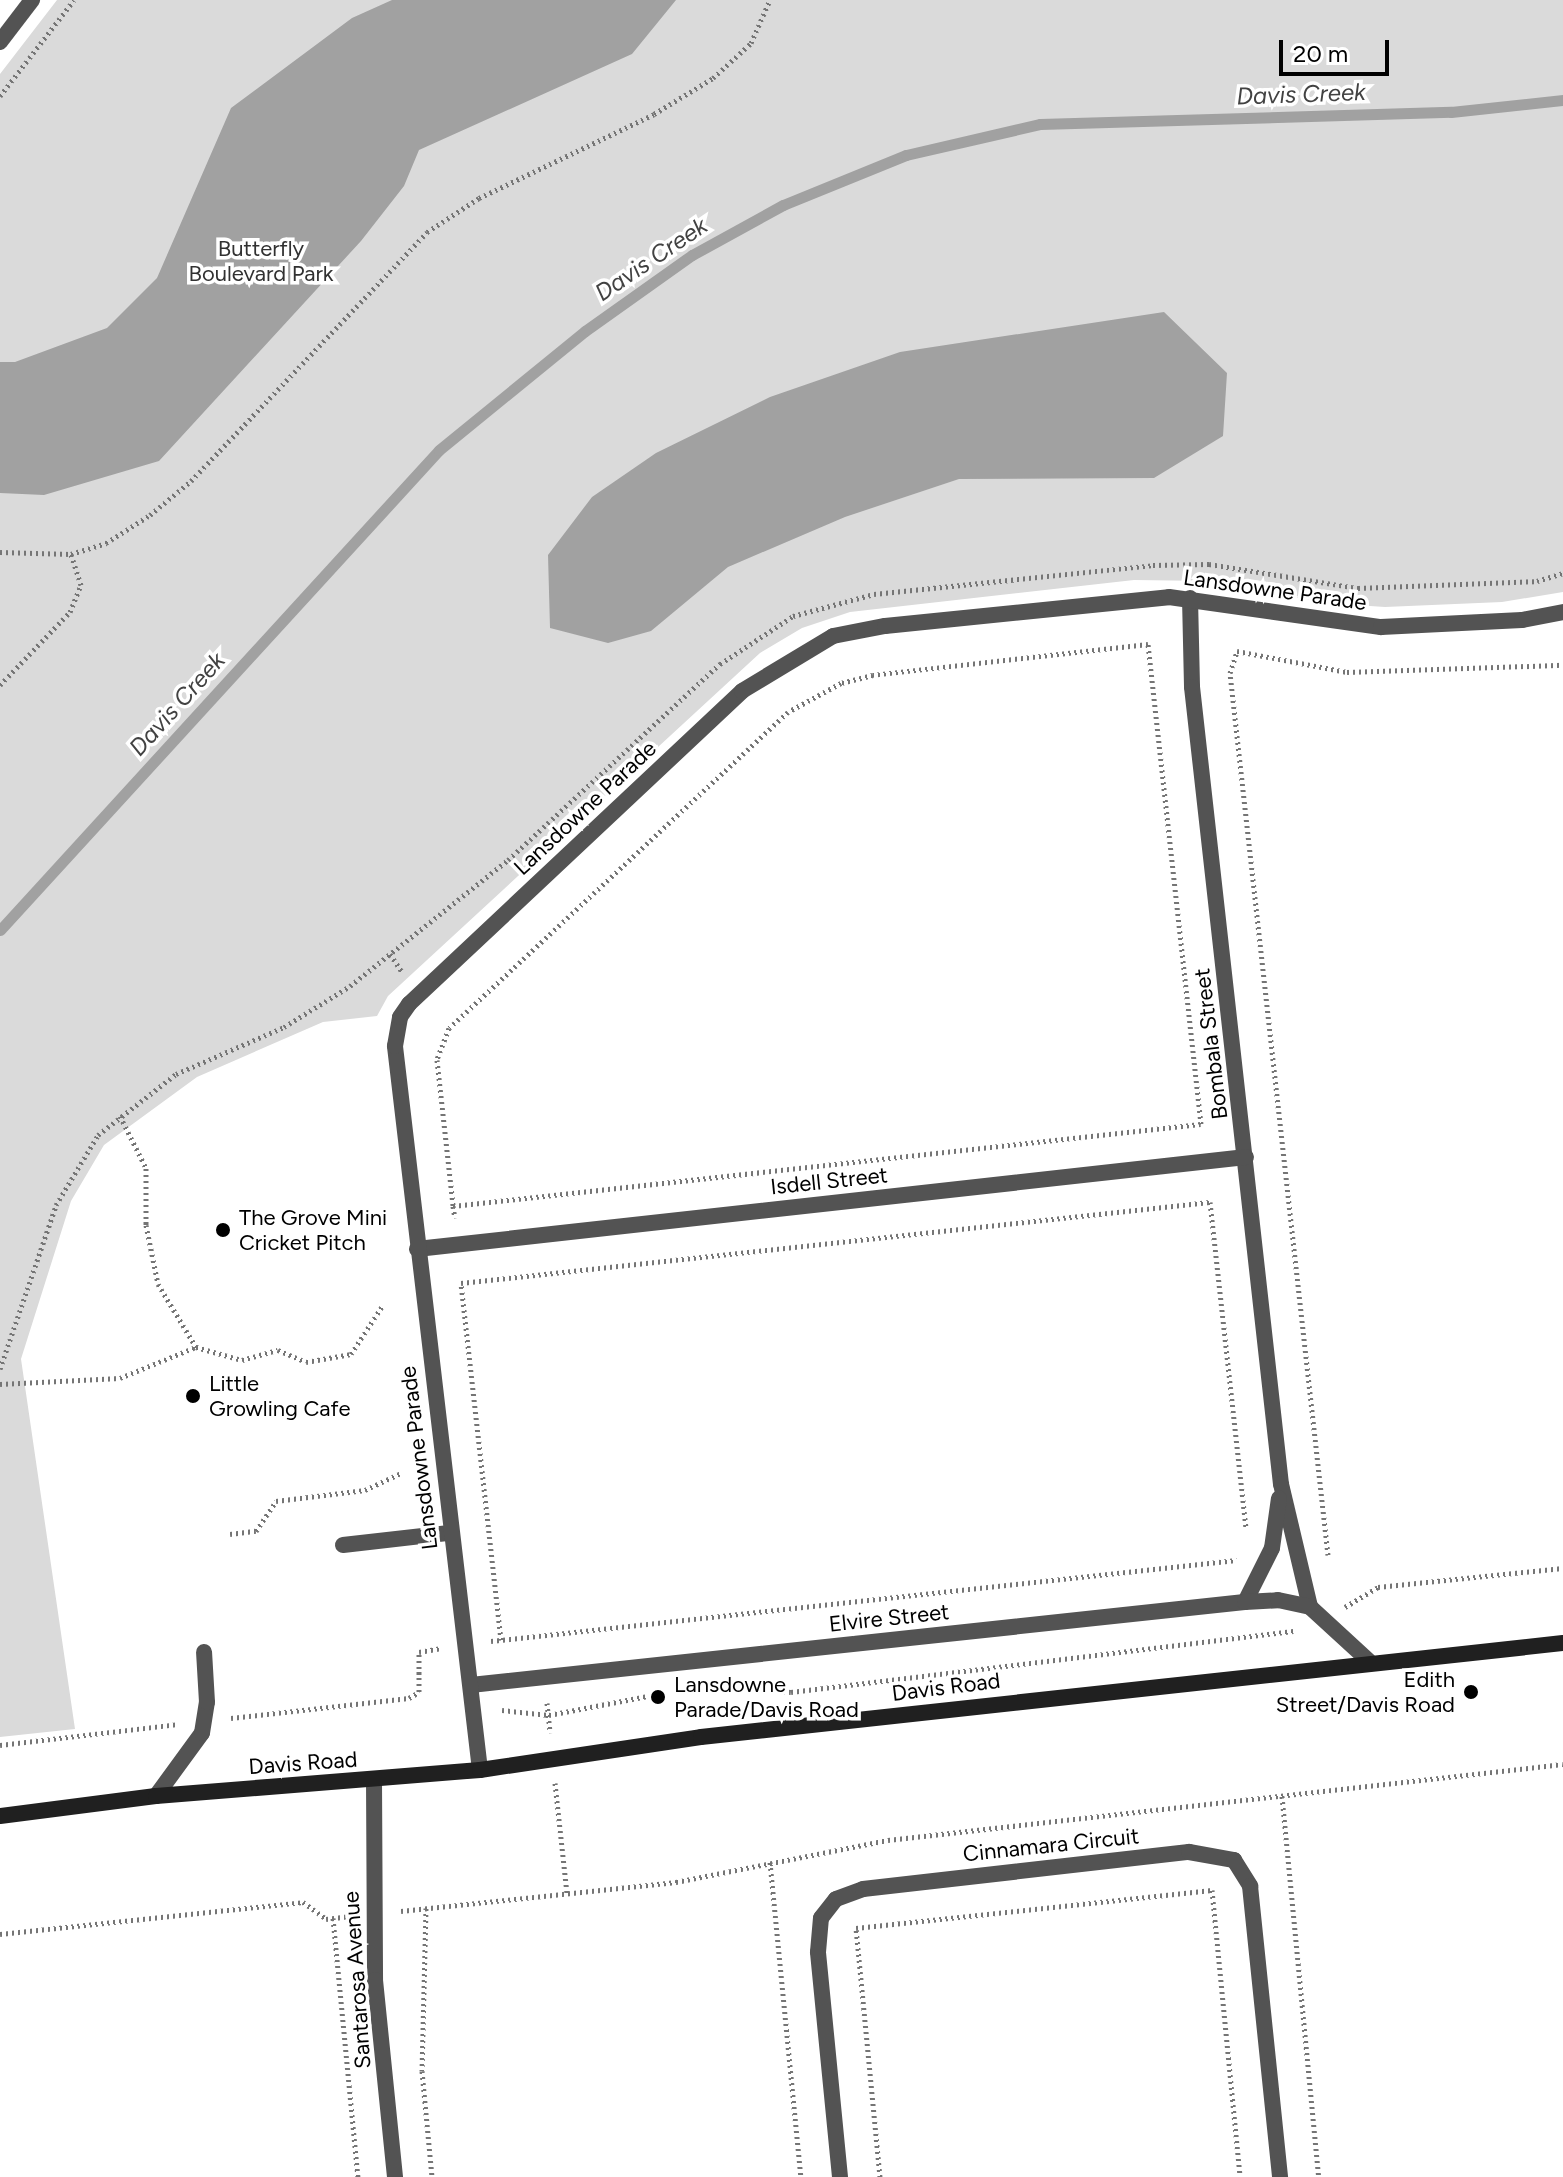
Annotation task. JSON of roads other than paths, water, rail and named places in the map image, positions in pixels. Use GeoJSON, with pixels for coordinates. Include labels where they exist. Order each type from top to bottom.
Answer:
{"type":"FeatureCollection","features":[{"type":"Feature","properties":{"kind":"street"},"geometry":{"type":"LineString","coordinates":[[0,42],[32,0]]}},
{"type":"Feature","properties":{"kind":"street","name":"Lansdowne Parade"},"geometry":{"type":"LineString","coordinates":[[480,1770],[449,1533],[395,1046],[400,1017],[742,691],[791,657],[849,632],[1126,599],[1190,598],[1323,622],[1381,627],[1522,620],[1563,612]]}},
{"type":"Feature","properties":{"kind":"street","name":"Bombala Street"},"geometry":{"type":"LineString","coordinates":[[1190,598],[1192,687],[1281,1484],[1310,1607]]}},
{"type":"Feature","properties":{"kind":"street","name":"Isdell Street"},"geometry":{"type":"LineString","coordinates":[[417,1249],[1246,1157]]}},
{"type":"Feature","properties":{"kind":"street","name":"Bombala Street"},"geometry":{"type":"LineString","coordinates":[[1245,1602],[1272,1548],[1281,1484]]}},
{"type":"Feature","properties":{"kind":"street"},"geometry":{"type":"LineString","coordinates":[[343,1545],[449,1533]]}},
{"type":"Feature","properties":{"kind":"street","name":"Elvire Street"},"geometry":{"type":"LineString","coordinates":[[471,1685],[1245,1602],[1278,1600],[1310,1607]]}},
{"type":"Feature","properties":{"kind":"street"},"geometry":{"type":"LineString","coordinates":[[1310,1607],[1369,1661]]}},
{"type":"Feature","properties":{"kind":"street","name":"Davis Road"},"geometry":{"type":"LineString","coordinates":[[0,1816],[156,1796],[480,1770],[701,1737],[1369,1661],[1563,1643]]}},
{"type":"Feature","properties":{"kind":"street"},"geometry":{"type":"LineString","coordinates":[[156,1796],[202,1733],[205,1721],[204,1652]]}},
{"type":"Feature","properties":{"kind":"street","name":"Santarosa Avenue"},"geometry":{"type":"LineString","coordinates":[[374,1780],[372,1914],[395,2177]]}},
{"type":"Feature","properties":{"kind":"street","name":"Cinnamara Circuit"},"geometry":{"type":"LineString","coordinates":[[840,2177],[818,1952],[821,1918],[836,1899],[863,1889],[1189,1852],[1234,1860],[1250,1886],[1280,2177]]}},
{"type":"Feature","properties":{"kind":"waterway","name":"Davis Creek"},"geometry":{"type":"LineString","coordinates":[[0,930],[439,450],[585,331],[692,255],[783,205],[906,155],[1040,124],[1451,112],[1563,100]]}},
{"type":"Feature","properties":{"kind":"place","name":"The Grove Mini Cricket Pitch"},"geometry":{"type":"Point","coordinates":[223,1230]}},
{"type":"Feature","properties":{"kind":"place","name":"Little Growling Cafe"},"geometry":{"type":"Point","coordinates":[193,1396]}},
{"type":"Feature","properties":{"kind":"place","name":"Edith Street/Davis Road"},"geometry":{"type":"Point","coordinates":[1471,1692]}},
{"type":"Feature","properties":{"kind":"place","name":"Lansdowne Parade/Davis Road"},"geometry":{"type":"Point","coordinates":[658,1697]}},
{"type":"Feature","properties":{"kind":"park label","name":"Butterfly Boulevard Park"},"geometry":{"type":"Point","coordinates":[261,260]}}]}
